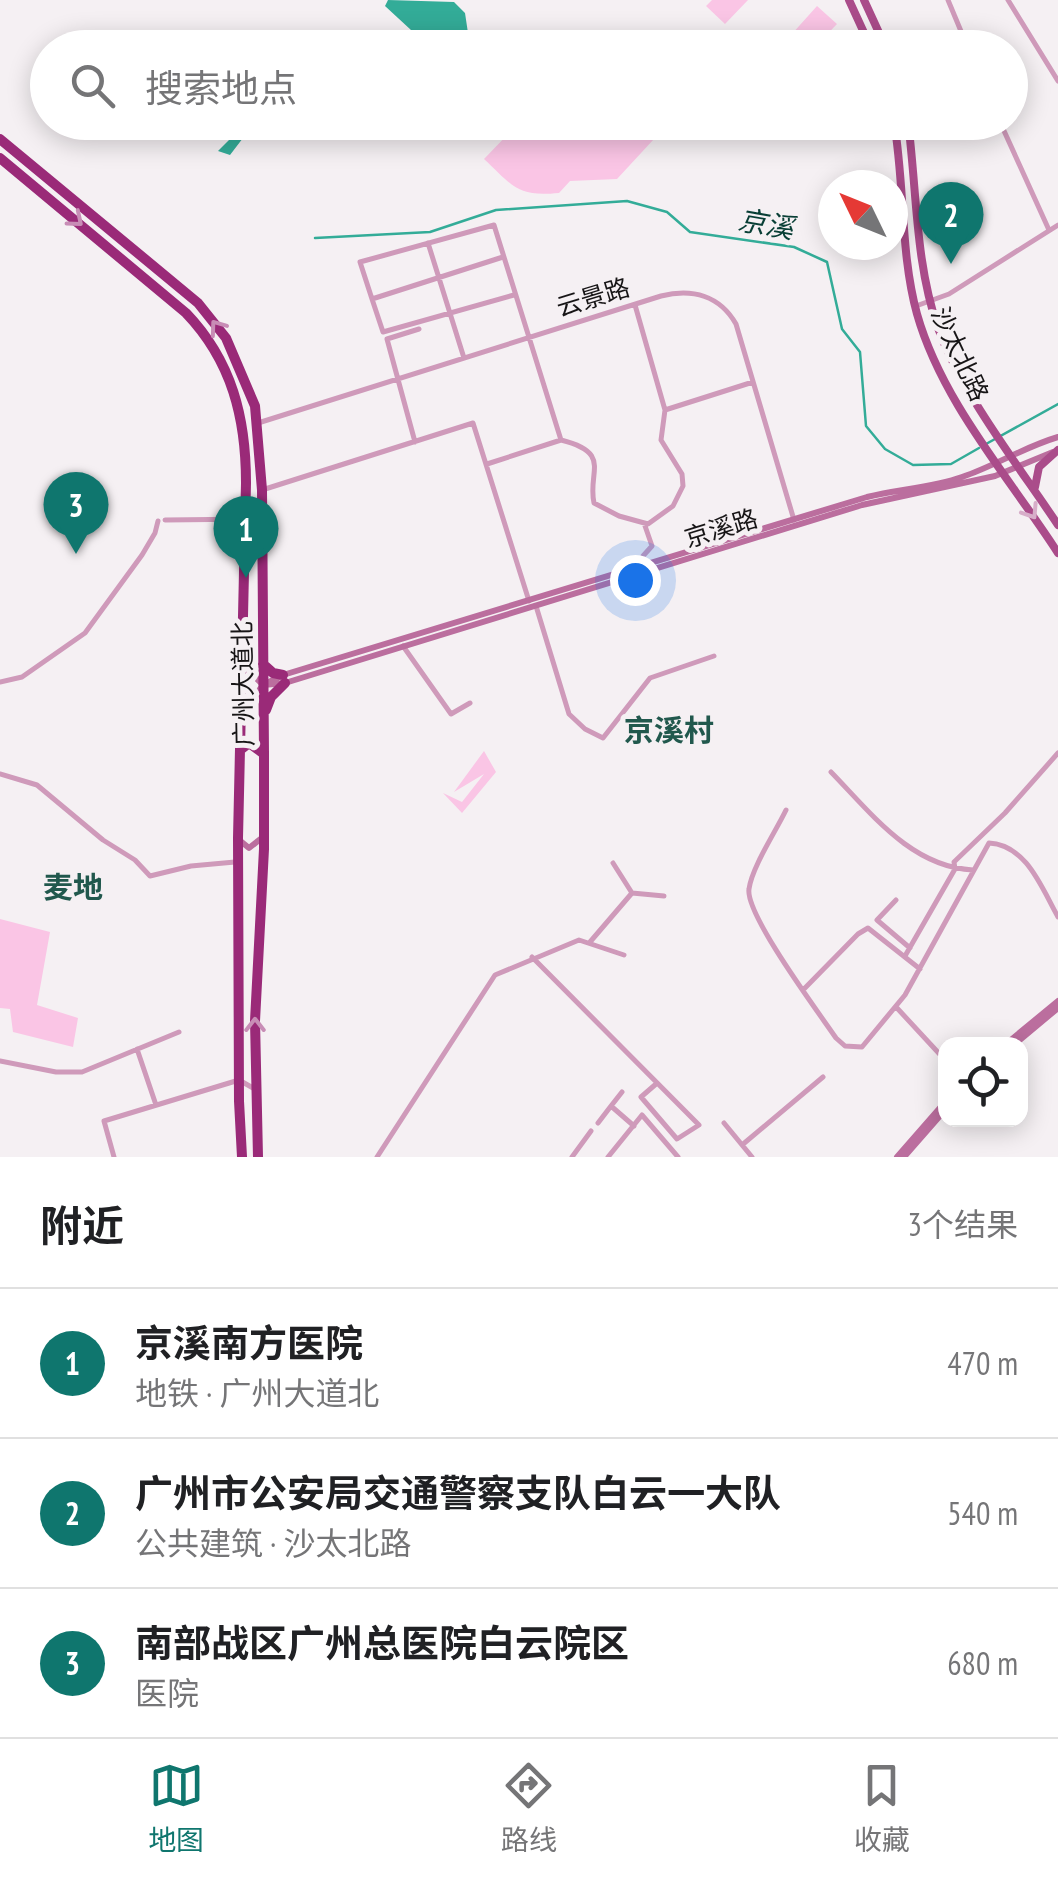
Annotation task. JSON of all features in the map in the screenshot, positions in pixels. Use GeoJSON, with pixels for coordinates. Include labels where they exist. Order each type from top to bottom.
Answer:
{"type":"FeatureCollection","features":[{"type":"Feature","properties":{"kind":"highway","name":"广州大道北"},"geometry":{"type":"LineString","coordinates":[[0,139],[198,303],[230,347],[258,423],[264,754],[264,836],[255,993],[258,1157]]}},
{"type":"Feature","properties":{"kind":"highway","name":"广州大道北"},"geometry":{"type":"LineString","coordinates":[[0,158],[174,302],[212,342],[230,376],[240,411],[246,456],[238,838],[242,1157]]}},
{"type":"Feature","properties":{"kind":"highway"},"geometry":{"type":"LineString","coordinates":[[241,638],[248,645],[262,642]]}},
{"type":"Feature","properties":{"kind":"highway"},"geometry":{"type":"LineString","coordinates":[[263,664],[284,679],[271,698],[263,721]]}},
{"type":"Feature","properties":{"kind":"highway"},"geometry":{"type":"LineString","coordinates":[[240,750],[250,743],[264,754]]}},
{"type":"Feature","properties":{"kind":"main road"},"geometry":{"type":"LineString","coordinates":[[850,0],[863,30]]}},
{"type":"Feature","properties":{"kind":"main road"},"geometry":{"type":"LineString","coordinates":[[856,15],[866,4],[878,30]]}},
{"type":"Feature","properties":{"kind":"main road","name":"沙太北路"},"geometry":{"type":"LineString","coordinates":[[896,140],[909,272],[916,306],[943,377],[1058,553]]}},
{"type":"Feature","properties":{"kind":"main road","name":"沙太北路"},"geometry":{"type":"LineString","coordinates":[[910,140],[923,263],[931,302],[954,364],[1058,524]]}},
{"type":"Feature","properties":{"kind":"main road","name":"京溪路"},"geometry":{"type":"LineString","coordinates":[[263,685],[403,646],[644,566],[880,494],[946,482],[1058,437]]}},
{"type":"Feature","properties":{"kind":"main road"},"geometry":{"type":"LineString","coordinates":[[1035,491],[1037,470],[1058,450]]}},
{"type":"Feature","properties":{"kind":"main road","name":"京溪路"},"geometry":{"type":"LineString","coordinates":[[284,679],[876,501],[943,489],[1004,472],[1058,450]]}},
{"type":"Feature","properties":{"kind":"main road"},"geometry":{"type":"LineString","coordinates":[[240,725],[247,704],[263,685],[249,674],[241,660]]}},
{"type":"Feature","properties":{"kind":"main road"},"geometry":{"type":"LineString","coordinates":[[238,838],[249,848],[264,836]]}},
{"type":"Feature","properties":{"kind":"main road"},"geometry":{"type":"LineString","coordinates":[[1015,1037],[1058,1004]]}},
{"type":"Feature","properties":{"kind":"main road"},"geometry":{"type":"LineString","coordinates":[[1023,1037],[1058,1004]]}},
{"type":"Feature","properties":{"kind":"main road"},"geometry":{"type":"LineString","coordinates":[[897,1157],[938,1110]]}},
{"type":"Feature","properties":{"kind":"main road"},"geometry":{"type":"LineString","coordinates":[[904,1157],[938,1119]]}},
{"type":"Feature","properties":{"kind":"street"},"geometry":{"type":"LineString","coordinates":[[948,0],[960,30]]}},
{"type":"Feature","properties":{"kind":"street"},"geometry":{"type":"LineString","coordinates":[[1008,0],[1027,30]]}},
{"type":"Feature","properties":{"kind":"street"},"geometry":{"type":"LineString","coordinates":[[1028,32],[1058,81]]}},
{"type":"Feature","properties":{"kind":"street"},"geometry":{"type":"LineString","coordinates":[[1008,140],[1050,230]]}},
{"type":"Feature","properties":{"kind":"street"},"geometry":{"type":"LineString","coordinates":[[515,295],[383,332],[360,262],[494,225],[561,440]]}},
{"type":"Feature","properties":{"kind":"street"},"geometry":{"type":"LineString","coordinates":[[916,306],[931,302],[1058,225]]}},
{"type":"Feature","properties":{"kind":"street"},"geometry":{"type":"LineString","coordinates":[[428,243],[464,358]]}},
{"type":"Feature","properties":{"kind":"street"},"geometry":{"type":"LineString","coordinates":[[372,298],[504,257]]}},
{"type":"Feature","properties":{"kind":"street","name":"云景路"},"geometry":{"type":"LineString","coordinates":[[258,423],[634,304],[679,292],[694,293],[727,308],[736,324],[794,520]]}},
{"type":"Feature","properties":{"kind":"street"},"geometry":{"type":"LineString","coordinates":[[487,464],[561,440],[587,452],[594,460],[597,469],[592,493],[600,509],[644,523],[664,515],[679,496],[682,474],[661,440],[665,410],[634,304]]}},
{"type":"Feature","properties":{"kind":"street"},"geometry":{"type":"LineString","coordinates":[[416,442],[386,339],[420,329]]}},
{"type":"Feature","properties":{"kind":"street"},"geometry":{"type":"LineString","coordinates":[[665,410],[753,382]]}},
{"type":"Feature","properties":{"kind":"street"},"geometry":{"type":"LineString","coordinates":[[262,490],[473,423],[569,714],[603,738],[650,678],[714,656]]}},
{"type":"Feature","properties":{"kind":"street"},"geometry":{"type":"LineString","coordinates":[[0,682],[22,677],[84,633],[142,555],[161,520],[262,519]]}},
{"type":"Feature","properties":{"kind":"street"},"geometry":{"type":"LineString","coordinates":[[644,523],[652,546],[644,556],[644,566]]}},
{"type":"Feature","properties":{"kind":"street"},"geometry":{"type":"LineString","coordinates":[[403,646],[451,714],[470,703]]}},
{"type":"Feature","properties":{"kind":"street"},"geometry":{"type":"LineString","coordinates":[[906,956],[956,869],[954,862],[1058,754]]}},
{"type":"Feature","properties":{"kind":"street"},"geometry":{"type":"LineString","coordinates":[[831,772],[894,837],[912,850],[956,869],[973,870]]}},
{"type":"Feature","properties":{"kind":"street"},"geometry":{"type":"LineString","coordinates":[[0,774],[44,790],[150,876],[191,866],[238,862]]}},
{"type":"Feature","properties":{"kind":"street"},"geometry":{"type":"LineString","coordinates":[[786,810],[748,892],[775,947],[803,990],[836,1038],[854,1048],[862,1047],[897,1008],[986,845],[1002,844],[1024,860],[1058,917]]}},
{"type":"Feature","properties":{"kind":"street"},"geometry":{"type":"LineString","coordinates":[[612,864],[632,893]]}},
{"type":"Feature","properties":{"kind":"street"},"geometry":{"type":"LineString","coordinates":[[632,893],[664,896]]}},
{"type":"Feature","properties":{"kind":"street"},"geometry":{"type":"LineString","coordinates":[[590,942],[632,893]]}},
{"type":"Feature","properties":{"kind":"street"},"geometry":{"type":"LineString","coordinates":[[896,900],[877,920],[910,948]]}},
{"type":"Feature","properties":{"kind":"street"},"geometry":{"type":"LineString","coordinates":[[803,990],[868,928],[920,969]]}},
{"type":"Feature","properties":{"kind":"street"},"geometry":{"type":"LineString","coordinates":[[376,1157],[495,975],[579,940],[624,955]]}},
{"type":"Feature","properties":{"kind":"street"},"geometry":{"type":"LineString","coordinates":[[532,957],[699,1125],[678,1140],[640,1097],[656,1084]]}},
{"type":"Feature","properties":{"kind":"street"},"geometry":{"type":"LineString","coordinates":[[897,1008],[938,1052]]}},
{"type":"Feature","properties":{"kind":"street"},"geometry":{"type":"LineString","coordinates":[[0,1060],[68,1074],[82,1072],[179,1032]]}},
{"type":"Feature","properties":{"kind":"street"},"geometry":{"type":"LineString","coordinates":[[136,1050],[156,1105]]}},
{"type":"Feature","properties":{"kind":"street"},"geometry":{"type":"LineString","coordinates":[[742,1145],[823,1078]]}},
{"type":"Feature","properties":{"kind":"street"},"geometry":{"type":"LineString","coordinates":[[114,1157],[104,1121],[239,1080],[255,1090]]}},
{"type":"Feature","properties":{"kind":"street"},"geometry":{"type":"LineString","coordinates":[[598,1123],[622,1092]]}},
{"type":"Feature","properties":{"kind":"street"},"geometry":{"type":"LineString","coordinates":[[611,1106],[634,1126]]}},
{"type":"Feature","properties":{"kind":"street"},"geometry":{"type":"LineString","coordinates":[[608,1157],[642,1115],[678,1157]]}},
{"type":"Feature","properties":{"kind":"street"},"geometry":{"type":"LineString","coordinates":[[724,1122],[752,1157]]}},
{"type":"Feature","properties":{"kind":"street"},"geometry":{"type":"LineString","coordinates":[[572,1157],[590,1131]]}},
{"type":"Feature","properties":{"kind":"shaded area"},"geometry":{"type":"Polygon","coordinates":[[[388,0],[454,2],[465,13],[468,30],[411,30],[385,6],[388,0]]]}},
{"type":"Feature","properties":{"kind":"shaded area"},"geometry":{"type":"Polygon","coordinates":[[[712,0],[748,0],[725,24],[706,6],[712,0]]]}},
{"type":"Feature","properties":{"kind":"shaded area"},"geometry":{"type":"Polygon","coordinates":[[[817,6],[837,24],[831,30],[795,30],[817,6]]]}},
{"type":"Feature","properties":{"kind":"shaded area"},"geometry":{"type":"Polygon","coordinates":[[[229,140],[241,140],[230,155],[218,151],[229,140]]]}},
{"type":"Feature","properties":{"kind":"shaded area"},"geometry":{"type":"Polygon","coordinates":[[[502,140],[653,140],[617,179],[570,181],[559,193],[517,188],[484,159],[502,140]]]}},
{"type":"Feature","properties":{"kind":"shaded area"},"geometry":{"type":"Polygon","coordinates":[[[484,751],[496,772],[462,813],[443,793],[462,802],[484,774],[454,792],[484,751]]]}},
{"type":"Feature","properties":{"kind":"shaded area"},"geometry":{"type":"Polygon","coordinates":[[[0,919],[50,932],[37,1005],[78,1018],[73,1047],[13,1032],[10,1009],[0,1008],[0,919]]]}},
{"type":"Feature","properties":{"kind":"waterway","name":"京溪"},"geometry":{"type":"LineString","coordinates":[[315,238],[430,232],[496,210],[627,201],[667,212],[690,232],[794,247],[827,262],[842,329],[860,352],[866,426],[885,449],[913,465],[951,464],[979,448]]}},
{"type":"Feature","properties":{"kind":"waterway","name":"京溪"},"geometry":{"type":"LineString","coordinates":[[986,444],[1058,404]]}},
{"type":"Feature","properties":{"kind":"place","name":"广州市公安局交通警察支队白云一大队"},"geometry":{"type":"Point","coordinates":[951,264]}},
{"type":"Feature","properties":{"kind":"place","name":"南部战区广州总医院白云院区"},"geometry":{"type":"Point","coordinates":[76,554]}},
{"type":"Feature","properties":{"kind":"place","name":"京溪南方医院"},"geometry":{"type":"Point","coordinates":[246,578]}},
{"type":"Feature","properties":{"kind":"district","name":"京溪村"},"geometry":{"type":"Point","coordinates":[669,731]}},
{"type":"Feature","properties":{"kind":"district","name":"麦地"},"geometry":{"type":"Point","coordinates":[73,888]}}]}
